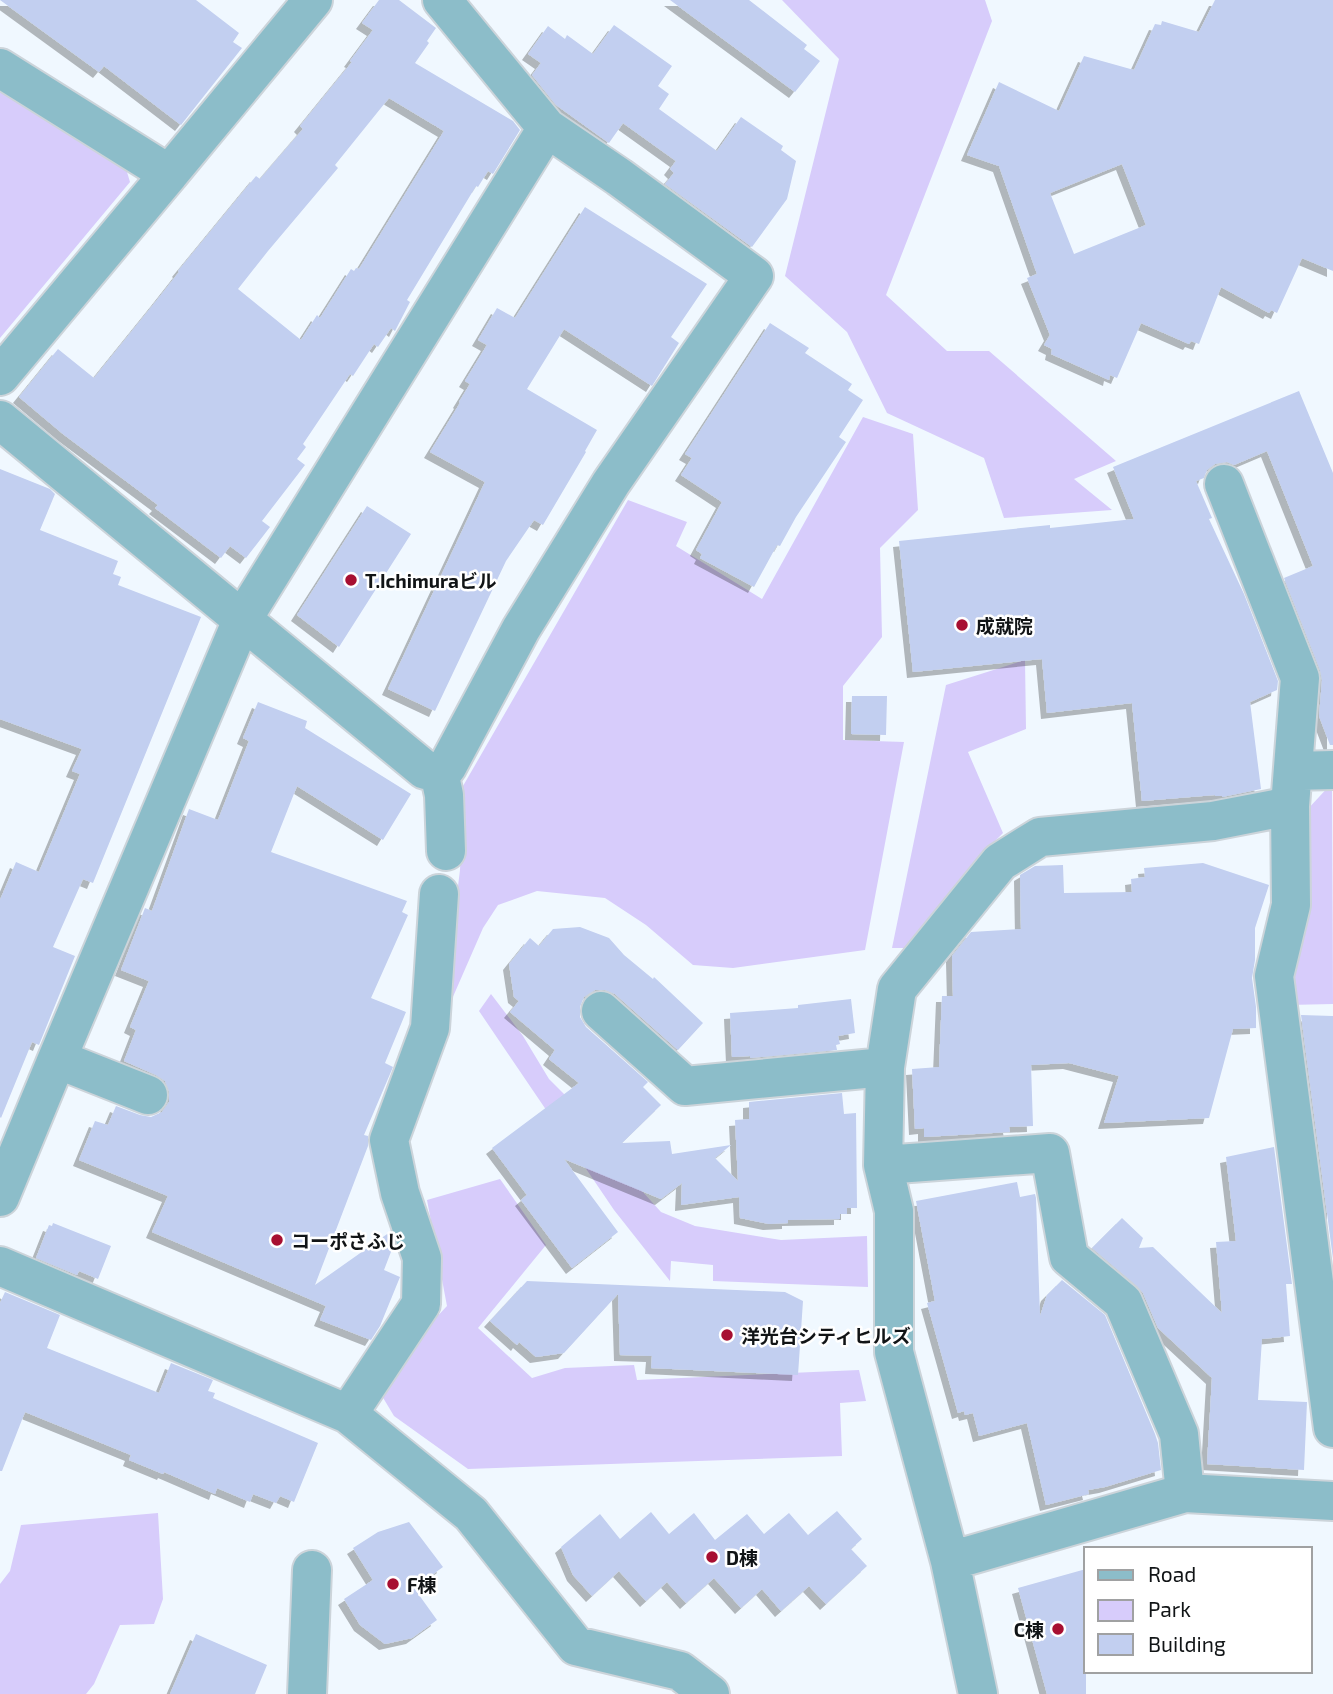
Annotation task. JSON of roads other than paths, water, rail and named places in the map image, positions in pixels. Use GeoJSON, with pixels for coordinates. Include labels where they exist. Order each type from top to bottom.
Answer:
{"type":"FeatureCollection","features":[{"type":"Feature","properties":{"kind":"street"},"geometry":{"type":"LineString","coordinates":[[0,376],[313,0]]}},
{"type":"Feature","properties":{"kind":"street"},"geometry":{"type":"LineString","coordinates":[[0,420],[425,770],[439,772],[447,767],[521,629],[611,483],[754,276],[547,128],[442,0]]}},
{"type":"Feature","properties":{"kind":"street"},"geometry":{"type":"LineString","coordinates":[[0,68],[169,174]]}},
{"type":"Feature","properties":{"kind":"street"},"geometry":{"type":"LineString","coordinates":[[0,1197],[242,620],[547,128]]}},
{"type":"Feature","properties":{"kind":"street"},"geometry":{"type":"LineString","coordinates":[[1224,484],[1300,678],[1292,788],[1291,905],[1274,976],[1333,1428]]}},
{"type":"Feature","properties":{"kind":"street"},"geometry":{"type":"LineString","coordinates":[[978,1694],[950,1561],[894,1352],[894,1210],[883,1165],[884,1067],[897,989],[1000,862],[1040,836],[1213,821],[1333,770]]}},
{"type":"Feature","properties":{"kind":"street"},"geometry":{"type":"LineString","coordinates":[[439,772],[444,795],[446,851]]}},
{"type":"Feature","properties":{"kind":"street"},"geometry":{"type":"LineString","coordinates":[[348,1414],[421,1304],[422,1258],[400,1193],[389,1139],[430,1028],[439,894]]}},
{"type":"Feature","properties":{"kind":"street"},"geometry":{"type":"LineString","coordinates":[[601,1011],[685,1086],[884,1067]]}},
{"type":"Feature","properties":{"kind":"street"},"geometry":{"type":"LineString","coordinates":[[57,1059],[148,1094]]}},
{"type":"Feature","properties":{"kind":"street"},"geometry":{"type":"LineString","coordinates":[[883,1165],[1050,1153],[1069,1257],[1123,1302],[1180,1434],[1185,1493]]}},
{"type":"Feature","properties":{"kind":"street"},"geometry":{"type":"LineString","coordinates":[[0,1266],[348,1414],[471,1514],[576,1646],[680,1671],[710,1694]]}},
{"type":"Feature","properties":{"kind":"street"},"geometry":{"type":"LineString","coordinates":[[950,1561],[1185,1493],[1333,1501]]}},
{"type":"Feature","properties":{"kind":"street"},"geometry":{"type":"LineString","coordinates":[[307,1694],[312,1570]]}},
{"type":"Feature","properties":{"kind":"place","name":"T.Ichimuraビル"},"geometry":{"type":"Point","coordinates":[351,580]}},
{"type":"Feature","properties":{"kind":"place","name":"成就院"},"geometry":{"type":"Point","coordinates":[962,625]}},
{"type":"Feature","properties":{"kind":"place","name":"コーポさふじ"},"geometry":{"type":"Point","coordinates":[277,1240]}},
{"type":"Feature","properties":{"kind":"place","name":"洋光台シティヒルズ"},"geometry":{"type":"Point","coordinates":[727,1335]}},
{"type":"Feature","properties":{"kind":"place","name":"D棟"},"geometry":{"type":"Point","coordinates":[712,1557]}},
{"type":"Feature","properties":{"kind":"place","name":"F棟"},"geometry":{"type":"Point","coordinates":[393,1584]}},
{"type":"Feature","properties":{"kind":"place","name":"C棟"},"geometry":{"type":"Point","coordinates":[1058,1629]}}]}
